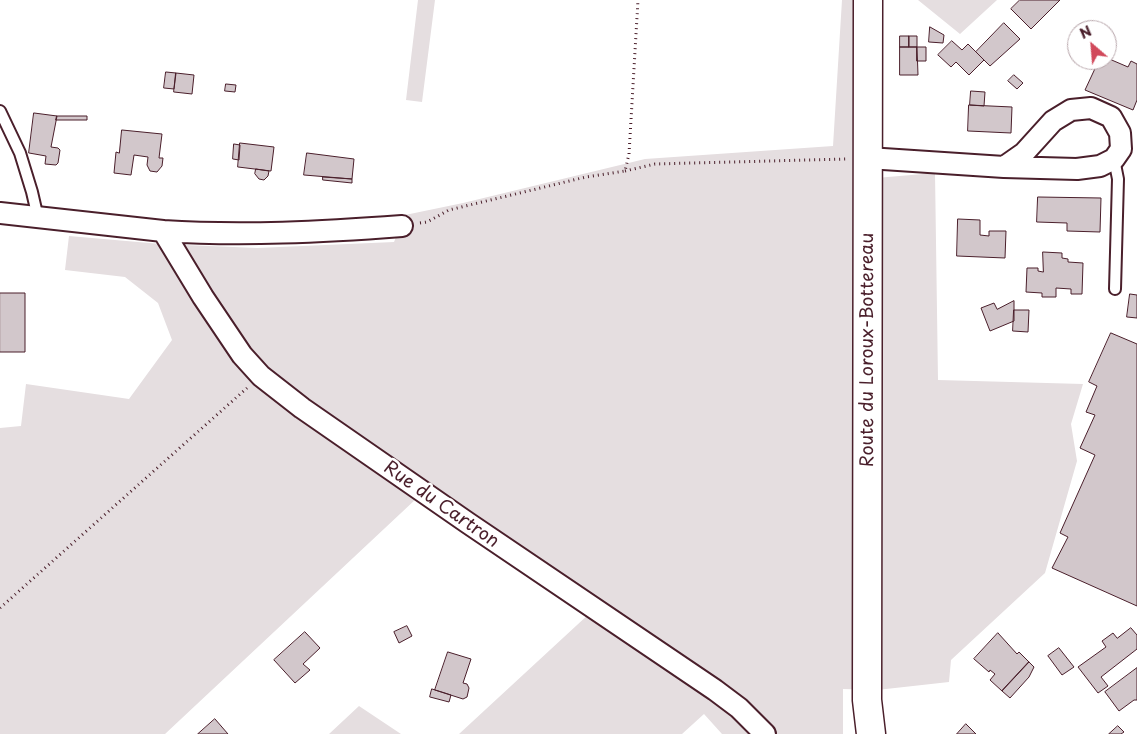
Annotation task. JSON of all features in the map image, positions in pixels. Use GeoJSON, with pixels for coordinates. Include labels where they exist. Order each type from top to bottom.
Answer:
{"type":"FeatureCollection","features":[{"type":"Feature","properties":{"kind":"main road","name":"Route du Loroux-Bottereau"},"geometry":{"type":"LineString","coordinates":[[868,0],[867,700],[871,734]]}},
{"type":"Feature","properties":{"kind":"main road","name":"Route du Loroux-Bottereau"},"geometry":{"type":"LineString","coordinates":[[856,734],[867,700]]}},
{"type":"Feature","properties":{"kind":"street"},"geometry":{"type":"LineString","coordinates":[[868,158],[1004,167],[1077,169],[1100,166],[1114,159],[1121,149],[1120,134],[1111,117],[1090,108],[1071,110],[1053,121],[1024,153],[1004,167]]}},
{"type":"Feature","properties":{"kind":"street"},"geometry":{"type":"LineString","coordinates":[[0,213],[163,231],[233,234],[402,226]]}},
{"type":"Feature","properties":{"kind":"street","name":"Rue du Cartron"},"geometry":{"type":"LineString","coordinates":[[163,231],[203,297],[242,355],[261,376],[302,408],[460,518],[715,690],[739,708],[765,734]]}},
{"type":"Feature","properties":{"kind":"lane"},"geometry":{"type":"LineString","coordinates":[[0,111],[20,153],[38,218]]}},
{"type":"Feature","properties":{"kind":"lane"},"geometry":{"type":"LineString","coordinates":[[1114,159],[1118,179],[1115,289]]}},
{"type":"Feature","properties":{"kind":"path"},"geometry":{"type":"LineString","coordinates":[[625,171],[629,154],[638,0]]}},
{"type":"Feature","properties":{"kind":"path"},"geometry":{"type":"LineString","coordinates":[[402,226],[427,222],[450,210],[655,164],[868,158]]}},
{"type":"Feature","properties":{"kind":"path"},"geometry":{"type":"LineString","coordinates":[[0,608],[261,376]]}},
{"type":"Feature","properties":{"kind":"shaded area"},"geometry":{"type":"Polygon","coordinates":[[[418,0],[435,0],[422,102],[406,100],[418,0]]]}},
{"type":"Feature","properties":{"kind":"shaded area"},"geometry":{"type":"Polygon","coordinates":[[[842,0],[881,0],[876,178],[935,173],[938,380],[1083,384],[1071,424],[1077,461],[1045,573],[951,660],[949,682],[877,690],[843,689],[843,734],[722,734],[704,714],[682,734],[459,734],[603,601],[432,484],[165,734],[0,734],[0,428],[21,426],[26,384],[129,399],[172,340],[158,303],[125,277],[65,270],[69,236],[161,244],[257,248],[394,242],[405,215],[645,159],[833,146],[842,0]]]}},
{"type":"Feature","properties":{"kind":"shaded area"},"geometry":{"type":"Polygon","coordinates":[[[918,0],[997,0],[960,34],[918,0]]]}},
{"type":"Feature","properties":{"kind":"shaded area"},"geometry":{"type":"Polygon","coordinates":[[[359,706],[401,734],[329,734],[359,706]]]}},
{"type":"Feature","properties":{"kind":"building"},"geometry":{"type":"Polygon","coordinates":[[[1020,0],[1060,0],[1031,29],[1011,9],[1020,0]]]}},
{"type":"Feature","properties":{"kind":"building"},"geometry":{"type":"Polygon","coordinates":[[[1004,23],[1020,39],[990,66],[976,52],[1004,23]]]}},
{"type":"Feature","properties":{"kind":"building"},"geometry":{"type":"Polygon","coordinates":[[[930,27],[944,35],[943,43],[929,42],[930,27]]]}},
{"type":"Feature","properties":{"kind":"building"},"geometry":{"type":"Polygon","coordinates":[[[900,36],[909,36],[909,47],[900,47],[900,36]]]}},
{"type":"Feature","properties":{"kind":"building"},"geometry":{"type":"Polygon","coordinates":[[[909,36],[917,36],[917,47],[909,47],[909,36]]]}},
{"type":"Feature","properties":{"kind":"building"},"geometry":{"type":"Polygon","coordinates":[[[952,41],[962,50],[968,44],[984,60],[969,75],[956,62],[951,67],[938,55],[952,41]]]}},
{"type":"Feature","properties":{"kind":"building"},"geometry":{"type":"Polygon","coordinates":[[[900,47],[917,47],[918,75],[900,75],[900,47]]]}},
{"type":"Feature","properties":{"kind":"building"},"geometry":{"type":"Polygon","coordinates":[[[917,47],[926,47],[926,61],[917,61],[917,47]]]}},
{"type":"Feature","properties":{"kind":"building"},"geometry":{"type":"Polygon","coordinates":[[[1131,61],[1137,64],[1137,100],[1133,110],[1085,90],[1094,70],[1117,70],[1117,62],[1128,67],[1131,61]]]}},
{"type":"Feature","properties":{"kind":"building"},"geometry":{"type":"Polygon","coordinates":[[[166,72],[176,73],[174,89],[164,88],[166,72]]]}},
{"type":"Feature","properties":{"kind":"building"},"geometry":{"type":"Polygon","coordinates":[[[176,73],[194,75],[192,94],[174,92],[176,73]]]}},
{"type":"Feature","properties":{"kind":"building"},"geometry":{"type":"Polygon","coordinates":[[[1014,75],[1023,83],[1017,89],[1008,81],[1014,75]]]}},
{"type":"Feature","properties":{"kind":"building"},"geometry":{"type":"Polygon","coordinates":[[[226,84],[236,85],[235,92],[225,91],[226,84]]]}},
{"type":"Feature","properties":{"kind":"building"},"geometry":{"type":"Polygon","coordinates":[[[971,91],[985,92],[984,106],[970,105],[971,91]]]}},
{"type":"Feature","properties":{"kind":"building"},"geometry":{"type":"Polygon","coordinates":[[[969,105],[1012,107],[1011,133],[968,131],[969,105]]]}},
{"type":"Feature","properties":{"kind":"building"},"geometry":{"type":"Polygon","coordinates":[[[34,113],[57,116],[51,147],[60,150],[56,165],[45,164],[46,156],[29,153],[34,113]]]}},
{"type":"Feature","properties":{"kind":"building"},"geometry":{"type":"Polygon","coordinates":[[[57,116],[87,116],[87,120],[56,120],[57,116]]]}},
{"type":"Feature","properties":{"kind":"building"},"geometry":{"type":"Polygon","coordinates":[[[122,130],[162,134],[159,158],[163,158],[162,166],[157,172],[150,171],[147,165],[148,157],[134,155],[131,175],[114,173],[116,152],[119,153],[122,130]]]}},
{"type":"Feature","properties":{"kind":"building"},"geometry":{"type":"Polygon","coordinates":[[[240,143],[274,147],[271,171],[238,167],[240,143]]]}},
{"type":"Feature","properties":{"kind":"building"},"geometry":{"type":"Polygon","coordinates":[[[234,144],[240,145],[239,160],[233,159],[234,144]]]}},
{"type":"Feature","properties":{"kind":"building"},"geometry":{"type":"Polygon","coordinates":[[[307,153],[354,159],[352,179],[304,175],[307,153]]]}},
{"type":"Feature","properties":{"kind":"building"},"geometry":{"type":"Polygon","coordinates":[[[256,169],[269,171],[268,176],[264,180],[259,179],[255,174],[256,169]]]}},
{"type":"Feature","properties":{"kind":"building"},"geometry":{"type":"Polygon","coordinates":[[[323,177],[352,179],[352,183],[323,180],[323,177]]]}},
{"type":"Feature","properties":{"kind":"building"},"geometry":{"type":"Polygon","coordinates":[[[1038,197],[1101,198],[1100,232],[1067,231],[1067,223],[1037,222],[1038,197]]]}},
{"type":"Feature","properties":{"kind":"building"},"geometry":{"type":"Polygon","coordinates":[[[958,219],[980,220],[980,235],[989,236],[989,231],[1006,231],[1005,258],[957,256],[958,219]]]}},
{"type":"Feature","properties":{"kind":"building"},"geometry":{"type":"Polygon","coordinates":[[[1043,252],[1062,253],[1062,258],[1068,259],[1068,262],[1083,263],[1082,294],[1071,294],[1071,289],[1056,288],[1056,297],[1042,297],[1042,293],[1026,292],[1027,268],[1038,268],[1038,271],[1043,272],[1043,252]]]}},
{"type":"Feature","properties":{"kind":"building"},"geometry":{"type":"Polygon","coordinates":[[[0,293],[25,293],[25,352],[0,352],[0,293]]]}},
{"type":"Feature","properties":{"kind":"building"},"geometry":{"type":"Polygon","coordinates":[[[1130,294],[1137,295],[1137,318],[1127,317],[1130,294]]]}},
{"type":"Feature","properties":{"kind":"building"},"geometry":{"type":"Polygon","coordinates":[[[1014,301],[1014,321],[990,331],[981,308],[994,303],[997,309],[1014,301]]]}},
{"type":"Feature","properties":{"kind":"building"},"geometry":{"type":"Polygon","coordinates":[[[1014,310],[1029,310],[1028,332],[1013,331],[1014,310]]]}},
{"type":"Feature","properties":{"kind":"building"},"geometry":{"type":"Polygon","coordinates":[[[1111,333],[1137,344],[1137,606],[1052,568],[1068,537],[1060,533],[1095,455],[1080,448],[1095,415],[1086,412],[1097,386],[1089,382],[1111,333]]]}},
{"type":"Feature","properties":{"kind":"building"},"geometry":{"type":"Polygon","coordinates":[[[407,626],[412,636],[399,643],[394,632],[407,626]]]}},
{"type":"Feature","properties":{"kind":"building"},"geometry":{"type":"Polygon","coordinates":[[[1131,628],[1137,635],[1137,649],[1101,677],[1108,686],[1098,693],[1078,667],[1106,647],[1102,641],[1113,633],[1117,638],[1131,628]]]}},
{"type":"Feature","properties":{"kind":"building"},"geometry":{"type":"Polygon","coordinates":[[[305,632],[320,648],[303,664],[310,670],[295,683],[274,660],[305,632]]]}},
{"type":"Feature","properties":{"kind":"building"},"geometry":{"type":"Polygon","coordinates":[[[998,633],[1017,654],[1019,652],[1029,662],[1002,691],[990,680],[995,674],[990,670],[989,672],[974,659],[998,633]]]}},
{"type":"Feature","properties":{"kind":"building"},"geometry":{"type":"Polygon","coordinates":[[[1059,648],[1074,667],[1062,675],[1048,656],[1059,648]]]}},
{"type":"Feature","properties":{"kind":"building"},"geometry":{"type":"Polygon","coordinates":[[[448,652],[471,659],[463,683],[467,684],[469,688],[467,697],[463,699],[435,690],[448,652]]]}},
{"type":"Feature","properties":{"kind":"building"},"geometry":{"type":"Polygon","coordinates":[[[1029,662],[1034,667],[1029,677],[1010,698],[1002,691],[1029,662]]]}},
{"type":"Feature","properties":{"kind":"building"},"geometry":{"type":"Polygon","coordinates":[[[1137,668],[1137,700],[1134,700],[1119,711],[1105,692],[1137,668]]]}},
{"type":"Feature","properties":{"kind":"building"},"geometry":{"type":"Polygon","coordinates":[[[432,689],[451,695],[449,702],[430,697],[432,689]]]}},
{"type":"Feature","properties":{"kind":"building"},"geometry":{"type":"Polygon","coordinates":[[[215,719],[228,734],[198,734],[215,719]]]}},
{"type":"Feature","properties":{"kind":"building"},"geometry":{"type":"Polygon","coordinates":[[[966,724],[976,734],[957,734],[966,724]]]}},
{"type":"Feature","properties":{"kind":"building"},"geometry":{"type":"Polygon","coordinates":[[[1118,726],[1124,732],[1121,734],[1109,734],[1118,726]]]}}]}
